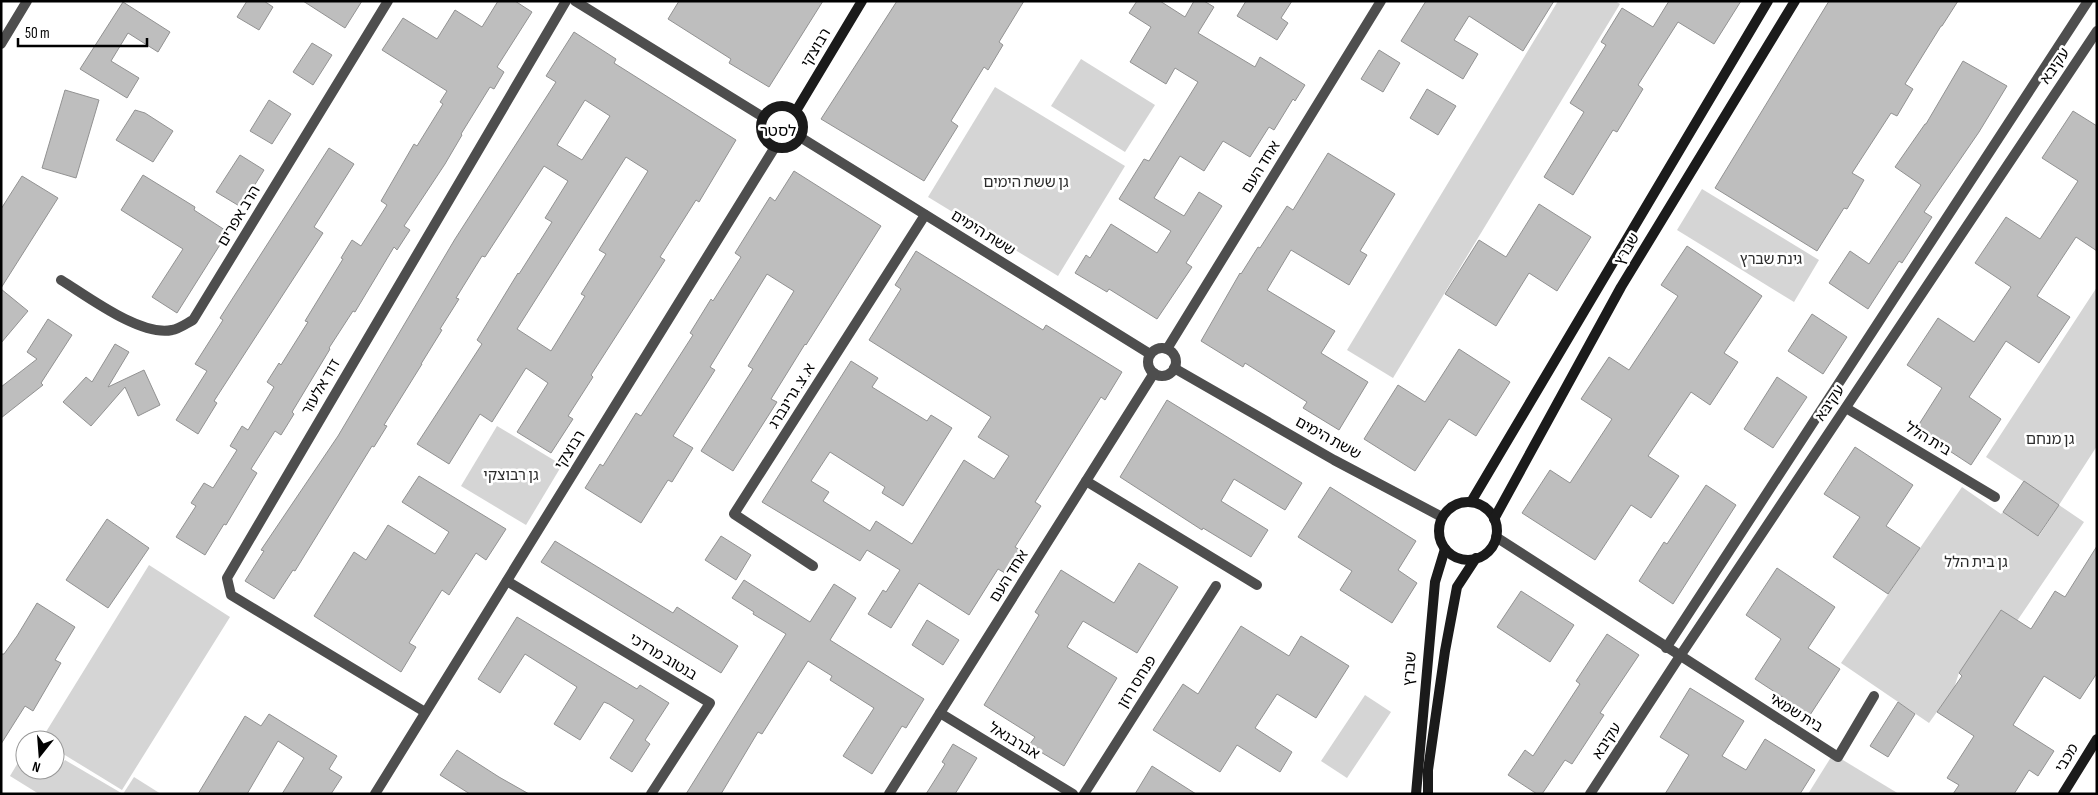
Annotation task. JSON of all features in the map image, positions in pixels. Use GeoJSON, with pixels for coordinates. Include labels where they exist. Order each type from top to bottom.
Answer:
{"type":"FeatureCollection","features":[{"type":"Feature","properties":{"kind":"street"},"geometry":{"type":"LineString","coordinates":[[1,44],[27,1]]}},
{"type":"Feature","properties":{"kind":"street","name":"הרב אפרים"},"geometry":{"type":"LineString","coordinates":[[61,280],[124,319],[148,329],[172,330],[193,320],[388,1]]}},
{"type":"Feature","properties":{"kind":"street","name":"דוד אלעזר"},"geometry":{"type":"LineString","coordinates":[[425,712],[231,595],[227,578],[566,1]]}},
{"type":"Feature","properties":{"kind":"street"},"geometry":{"type":"LineString","coordinates":[[575,1],[763,117]]}},
{"type":"Feature","properties":{"kind":"street","name":"רבוצקי"},"geometry":{"type":"LineString","coordinates":[[796,111],[862,1]]}},
{"type":"Feature","properties":{"kind":"street","name":"אחד העם"},"geometry":{"type":"LineString","coordinates":[[1167,349],[1381,1]]}},
{"type":"Feature","properties":{"kind":"street","name":"שברץ"},"geometry":{"type":"LineString","coordinates":[[1471,502],[1768,1]]}},
{"type":"Feature","properties":{"kind":"street","name":"שברץ"},"geometry":{"type":"LineString","coordinates":[[1494,519],[1621,287],[1795,1]]}},
{"type":"Feature","properties":{"kind":"street","name":"עקיבא"},"geometry":{"type":"LineString","coordinates":[[1666,648],[2088,1]]}},
{"type":"Feature","properties":{"kind":"street","name":"עקיבא"},"geometry":{"type":"LineString","coordinates":[[1590,794],[2097,31]]}},
{"type":"Feature","properties":{"kind":"street"},"geometry":{"type":"LineString","coordinates":[[782,106],[796,111],[803,125],[800,137],[789,147],[775,147],[766,141],[762,135],[761,124],[763,117],[773,108],[782,106]]}},
{"type":"Feature","properties":{"kind":"street","name":"ששת הימים"},"geometry":{"type":"LineString","coordinates":[[800,137],[1150,354]]}},
{"type":"Feature","properties":{"kind":"street","name":"רבוצקי"},"geometry":{"type":"LineString","coordinates":[[375,794],[775,147]]}},
{"type":"Feature","properties":{"kind":"street","name":"א. צ. גרינברג"},"geometry":{"type":"LineString","coordinates":[[813,566],[734,514],[925,215]]}},
{"type":"Feature","properties":{"kind":"street"},"geometry":{"type":"LineString","coordinates":[[1158,348],[1167,349],[1175,357],[1174,368],[1168,374],[1154,374],[1148,363],[1150,354],[1158,348]]}},
{"type":"Feature","properties":{"kind":"street","name":"ששת הימים"},"geometry":{"type":"LineString","coordinates":[[1174,368],[1334,460],[1442,517]]}},
{"type":"Feature","properties":{"kind":"street","name":"אחד העם"},"geometry":{"type":"LineString","coordinates":[[889,794],[1154,374]]}},
{"type":"Feature","properties":{"kind":"street","name":"בית הלל"},"geometry":{"type":"LineString","coordinates":[[1846,408],[1995,497]]}},
{"type":"Feature","properties":{"kind":"street"},"geometry":{"type":"LineString","coordinates":[[1086,482],[1257,585]]}},
{"type":"Feature","properties":{"kind":"street"},"geometry":{"type":"LineString","coordinates":[[1471,502],[1488,510],[1494,519],[1496,537],[1492,546],[1485,554],[1476,558],[1459,558],[1445,549],[1440,533],[1442,517],[1454,506],[1471,502]]}},
{"type":"Feature","properties":{"kind":"street"},"geometry":{"type":"LineString","coordinates":[[1496,537],[1680,656]]}},
{"type":"Feature","properties":{"kind":"street","name":"שברץ"},"geometry":{"type":"LineString","coordinates":[[1416,794],[1435,582],[1445,549]]}},
{"type":"Feature","properties":{"kind":"street","name":"שברץ"},"geometry":{"type":"LineString","coordinates":[[1428,794],[1428,770],[1445,651],[1457,587],[1476,558]]}},
{"type":"Feature","properties":{"kind":"street","name":"בנטוב מרדכי"},"geometry":{"type":"LineString","coordinates":[[507,581],[710,703],[651,794]]}},
{"type":"Feature","properties":{"kind":"street","name":"פנחס רוזן"},"geometry":{"type":"LineString","coordinates":[[1084,794],[1216,586]]}},
{"type":"Feature","properties":{"kind":"street","name":"בית שמאי"},"geometry":{"type":"LineString","coordinates":[[1680,656],[1838,757],[1874,696]]}},
{"type":"Feature","properties":{"kind":"street","name":"אברבנאל"},"geometry":{"type":"LineString","coordinates":[[940,713],[1073,794]]}},
{"type":"Feature","properties":{"kind":"street","name":"מכבי"},"geometry":{"type":"LineString","coordinates":[[2063,794],[2097,738]]}},
{"type":"Feature","properties":{"kind":"green space"},"geometry":{"type":"Polygon","coordinates":[[[1558,1],[1615,1],[1620,4],[1393,378],[1347,350],[1558,1]]]}},
{"type":"Feature","properties":{"kind":"green space"},"geometry":{"type":"Polygon","coordinates":[[[1081,59],[1155,105],[1125,152],[1051,106],[1081,59]]]}},
{"type":"Feature","properties":{"kind":"green space","name":"גן ששת הימים"},"geometry":{"type":"Polygon","coordinates":[[[995,87],[1125,166],[1058,276],[928,197],[995,87]]]}},
{"type":"Feature","properties":{"kind":"green space","name":"גינת שברץ"},"geometry":{"type":"Polygon","coordinates":[[[1702,189],[1819,260],[1794,302],[1677,230],[1702,189]]]}},
{"type":"Feature","properties":{"kind":"green space","name":"גן מנחם"},"geometry":{"type":"Polygon","coordinates":[[[2097,287],[2097,446],[2059,505],[1986,457],[2097,287]]]}},
{"type":"Feature","properties":{"kind":"green space","name":"גן רבוצקי"},"geometry":{"type":"Polygon","coordinates":[[[497,426],[562,465],[526,525],[461,486],[497,426]]]}},
{"type":"Feature","properties":{"kind":"green space","name":"גן בית הלל"},"geometry":{"type":"Polygon","coordinates":[[[1962,487],[2001,514],[2003,512],[2039,536],[2059,505],[2084,522],[2017,621],[2001,610],[1959,673],[1954,688],[1929,723],[1841,663],[1962,487]]]}},
{"type":"Feature","properties":{"kind":"green space"},"geometry":{"type":"Polygon","coordinates":[[[149,565],[230,617],[122,790],[65,755],[65,730],[47,730],[149,565]]]}},
{"type":"Feature","properties":{"kind":"green space"},"geometry":{"type":"Polygon","coordinates":[[[1365,695],[1391,712],[1347,778],[1321,761],[1365,695]]]}},
{"type":"Feature","properties":{"kind":"green space"},"geometry":{"type":"Polygon","coordinates":[[[1833,754],[1899,794],[1808,794],[1833,754]]]}},
{"type":"Feature","properties":{"kind":"green space"},"geometry":{"type":"Polygon","coordinates":[[[65,760],[123,794],[39,794],[16,780],[65,780],[65,760]]]}},
{"type":"Feature","properties":{"kind":"green space"},"geometry":{"type":"Polygon","coordinates":[[[15,768],[15,779],[10,776],[15,768]]]}},
{"type":"Feature","properties":{"kind":"green space"},"geometry":{"type":"Polygon","coordinates":[[[134,777],[161,794],[123,794],[134,777]]]}},
{"type":"Feature","properties":{"kind":"building"},"geometry":{"type":"Polygon","coordinates":[[[247,1],[264,1],[273,7],[259,30],[237,17],[247,1]]]}},
{"type":"Feature","properties":{"kind":"building"},"geometry":{"type":"Polygon","coordinates":[[[303,1],[362,1],[345,28],[303,1]]]}},
{"type":"Feature","properties":{"kind":"building"},"geometry":{"type":"Polygon","coordinates":[[[498,1],[515,1],[532,12],[497,67],[504,72],[494,89],[490,87],[445,164],[404,226],[410,230],[397,250],[394,247],[355,312],[353,311],[329,348],[281,435],[275,431],[251,469],[257,473],[226,525],[224,524],[205,555],[176,537],[196,506],[191,503],[204,483],[213,488],[237,450],[230,446],[242,426],[248,430],[274,387],[267,382],[279,363],[281,365],[308,322],[305,321],[343,259],[341,258],[352,240],[361,246],[387,205],[381,201],[414,144],[417,146],[443,104],[440,102],[447,91],[382,50],[403,18],[437,39],[455,10],[482,27],[498,1]]]}},
{"type":"Feature","properties":{"kind":"building"},"geometry":{"type":"Polygon","coordinates":[[[679,1],[823,1],[769,87],[729,63],[731,59],[668,19],[679,1]]]}},
{"type":"Feature","properties":{"kind":"building"},"geometry":{"type":"Polygon","coordinates":[[[897,1],[1024,1],[999,42],[1003,45],[988,70],[984,67],[951,121],[958,126],[924,181],[821,119],[897,1]]]}},
{"type":"Feature","properties":{"kind":"building"},"geometry":{"type":"Polygon","coordinates":[[[1137,1],[1160,1],[1185,17],[1194,1],[1204,1],[1214,7],[1198,33],[1255,67],[1260,57],[1305,85],[1295,101],[1293,99],[1274,130],[1269,127],[1250,157],[1223,141],[1204,171],[1180,156],[1154,198],[1184,216],[1199,192],[1222,206],[1186,263],[1192,267],[1157,319],[1109,289],[1107,292],[1075,273],[1086,255],[1090,258],[1111,224],[1157,253],[1171,231],[1119,199],[1144,159],[1149,161],[1198,82],[1175,68],[1166,84],[1130,62],[1151,27],[1129,13],[1137,1]]]}},
{"type":"Feature","properties":{"kind":"building"},"geometry":{"type":"Polygon","coordinates":[[[1246,1],[1292,1],[1281,18],[1288,23],[1277,40],[1237,16],[1246,1]]]}},
{"type":"Feature","properties":{"kind":"building"},"geometry":{"type":"Polygon","coordinates":[[[1426,1],[1554,1],[1523,51],[1469,16],[1454,40],[1478,54],[1463,79],[1401,41],[1426,1]]]}},
{"type":"Feature","properties":{"kind":"building"},"geometry":{"type":"Polygon","coordinates":[[[1669,1],[1741,1],[1714,44],[1678,22],[1638,85],[1643,89],[1617,132],[1613,130],[1573,195],[1544,177],[1584,112],[1570,103],[1606,45],[1601,42],[1622,8],[1653,27],[1669,1]]]}},
{"type":"Feature","properties":{"kind":"building"},"geometry":{"type":"Polygon","coordinates":[[[1829,1],[1958,1],[1905,84],[1913,89],[1897,116],[1891,113],[1852,173],[1864,180],[1847,209],[1844,208],[1817,251],[1715,188],[1829,1]]]}},
{"type":"Feature","properties":{"kind":"building"},"geometry":{"type":"Polygon","coordinates":[[[123,2],[170,32],[158,52],[128,33],[111,61],[139,78],[127,98],[80,69],[123,2]]]}},
{"type":"Feature","properties":{"kind":"building"},"geometry":{"type":"Polygon","coordinates":[[[574,32],[616,59],[614,63],[736,140],[699,202],[696,200],[660,257],[665,260],[591,375],[593,377],[568,416],[573,419],[551,453],[517,432],[548,383],[526,368],[492,422],[480,414],[449,464],[417,444],[482,344],[477,340],[552,222],[545,218],[568,181],[544,166],[485,257],[482,256],[456,298],[459,299],[440,329],[442,330],[384,425],[387,426],[374,447],[372,446],[295,571],[293,570],[274,599],[245,581],[264,551],[261,550],[338,436],[455,239],[556,82],[546,76],[574,32]],[[585,100],[557,145],[582,160],[610,116],[585,100]],[[626,157],[517,329],[551,351],[585,296],[581,294],[606,254],[599,250],[648,171],[626,157]]]}},
{"type":"Feature","properties":{"kind":"building"},"geometry":{"type":"Polygon","coordinates":[[[312,43],[332,55],[313,85],[293,72],[312,43]]]}},
{"type":"Feature","properties":{"kind":"building"},"geometry":{"type":"Polygon","coordinates":[[[1379,50],[1400,63],[1383,92],[1361,79],[1379,50]]]}},
{"type":"Feature","properties":{"kind":"building"},"geometry":{"type":"Polygon","coordinates":[[[1963,61],[2007,86],[1979,132],[1924,212],[1932,217],[1902,263],[1899,261],[1868,309],[1829,283],[1850,251],[1869,264],[1921,185],[1895,167],[1926,124],[1963,61]]]}},
{"type":"Feature","properties":{"kind":"building"},"geometry":{"type":"Polygon","coordinates":[[[1427,89],[1456,106],[1438,135],[1410,118],[1427,89]]]}},
{"type":"Feature","properties":{"kind":"building"},"geometry":{"type":"Polygon","coordinates":[[[65,90],[99,100],[76,178],[42,168],[65,90]]]}},
{"type":"Feature","properties":{"kind":"building"},"geometry":{"type":"Polygon","coordinates":[[[269,100],[291,114],[272,144],[250,131],[269,100]]]}},
{"type":"Feature","properties":{"kind":"building"},"geometry":{"type":"Polygon","coordinates":[[[135,110],[145,113],[173,131],[153,162],[116,140],[135,110]]]}},
{"type":"Feature","properties":{"kind":"building"},"geometry":{"type":"Polygon","coordinates":[[[2073,111],[2097,126],[2097,251],[2076,237],[2037,296],[2070,317],[2039,363],[2006,341],[1969,397],[2001,419],[1971,465],[1916,429],[1942,388],[1907,365],[1938,318],[1974,342],[2011,287],[1975,263],[2006,217],[2040,239],[2078,181],[2042,158],[2073,111]]]}},
{"type":"Feature","properties":{"kind":"building"},"geometry":{"type":"Polygon","coordinates":[[[329,148],[354,164],[314,227],[323,233],[214,401],[217,403],[198,434],[176,420],[207,371],[195,364],[223,320],[220,318],[329,148]]]}},
{"type":"Feature","properties":{"kind":"building"},"geometry":{"type":"Polygon","coordinates":[[[1328,153],[1395,194],[1360,251],[1367,255],[1349,285],[1291,250],[1267,290],[1335,331],[1321,353],[1368,382],[1339,430],[1303,408],[1307,402],[1245,363],[1243,367],[1201,341],[1240,273],[1258,247],[1260,248],[1287,206],[1293,210],[1328,153]]]}},
{"type":"Feature","properties":{"kind":"building"},"geometry":{"type":"Polygon","coordinates":[[[240,155],[264,170],[241,207],[216,192],[240,155]]]}},
{"type":"Feature","properties":{"kind":"building"},"geometry":{"type":"Polygon","coordinates":[[[794,171],[881,226],[771,399],[777,402],[733,471],[701,451],[753,369],[748,366],[794,291],[767,274],[710,367],[715,370],[673,436],[693,448],[672,482],[668,480],[641,523],[585,488],[600,464],[603,466],[636,413],[641,416],[693,335],[690,333],[711,299],[713,301],[741,257],[735,253],[770,197],[775,201],[794,171]]]}},
{"type":"Feature","properties":{"kind":"building"},"geometry":{"type":"Polygon","coordinates":[[[143,175],[195,207],[194,210],[228,232],[177,313],[152,297],[183,249],[121,210],[143,175]]]}},
{"type":"Feature","properties":{"kind":"building"},"geometry":{"type":"Polygon","coordinates":[[[22,176],[58,198],[1,288],[1,209],[22,176]]]}},
{"type":"Feature","properties":{"kind":"building"},"geometry":{"type":"Polygon","coordinates":[[[1539,204],[1591,237],[1557,291],[1529,273],[1496,326],[1445,294],[1479,240],[1506,257],[1539,204]]]}},
{"type":"Feature","properties":{"kind":"building"},"geometry":{"type":"Polygon","coordinates":[[[1687,246],[1762,296],[1724,353],[1738,362],[1710,405],[1691,392],[1648,456],[1679,476],[1651,518],[1631,505],[1595,560],[1522,513],[1550,470],[1570,483],[1612,419],[1581,399],[1609,357],[1629,370],[1678,296],[1661,285],[1687,246]]]}},
{"type":"Feature","properties":{"kind":"building"},"geometry":{"type":"Polygon","coordinates":[[[916,251],[1043,330],[1046,325],[1122,372],[1105,400],[1101,397],[1035,502],[1041,506],[1015,547],[1020,550],[1005,573],[998,569],[969,615],[919,583],[891,628],[868,614],[883,590],[886,592],[900,570],[867,550],[860,561],[762,502],[851,361],[878,378],[872,387],[927,421],[931,415],[952,428],[903,506],[882,493],[885,487],[830,452],[811,481],[829,492],[823,501],[870,531],[876,521],[912,544],[964,460],[994,479],[1009,456],[978,437],[991,417],[869,340],[901,289],[895,285],[916,251]]]}},
{"type":"Feature","properties":{"kind":"building"},"geometry":{"type":"Polygon","coordinates":[[[1,289],[28,311],[1,343],[1,289]]]}},
{"type":"Feature","properties":{"kind":"building"},"geometry":{"type":"Polygon","coordinates":[[[1812,314],[1847,337],[1823,374],[1788,351],[1812,314]]]}},
{"type":"Feature","properties":{"kind":"building"},"geometry":{"type":"Polygon","coordinates":[[[48,319],[72,335],[41,383],[43,385],[1,418],[1,387],[37,359],[27,352],[48,319]]]}},
{"type":"Feature","properties":{"kind":"building"},"geometry":{"type":"Polygon","coordinates":[[[115,344],[129,352],[108,387],[144,370],[160,405],[138,416],[125,387],[91,426],[63,402],[86,377],[92,382],[115,344]]]}},
{"type":"Feature","properties":{"kind":"building"},"geometry":{"type":"Polygon","coordinates":[[[1459,349],[1510,382],[1476,436],[1449,419],[1415,471],[1364,439],[1398,385],[1425,402],[1459,349]]]}},
{"type":"Feature","properties":{"kind":"building"},"geometry":{"type":"Polygon","coordinates":[[[1777,377],[1807,397],[1773,448],[1744,429],[1777,377]]]}},
{"type":"Feature","properties":{"kind":"building"},"geometry":{"type":"Polygon","coordinates":[[[1167,400],[1302,483],[1285,510],[1234,479],[1221,501],[1268,530],[1251,557],[1203,528],[1202,530],[1120,477],[1167,400]]]}},
{"type":"Feature","properties":{"kind":"building"},"geometry":{"type":"Polygon","coordinates":[[[1855,447],[1913,485],[1886,526],[1920,548],[1888,594],[1833,557],[1860,517],[1824,494],[1855,447]]]}},
{"type":"Feature","properties":{"kind":"building"},"geometry":{"type":"Polygon","coordinates":[[[419,476],[506,529],[486,560],[476,553],[449,595],[442,590],[409,643],[416,647],[401,672],[314,616],[354,552],[366,560],[388,525],[435,554],[449,532],[402,502],[419,476]]]}},
{"type":"Feature","properties":{"kind":"building"},"geometry":{"type":"Polygon","coordinates":[[[2024,481],[2059,505],[2038,536],[2003,512],[2024,481]]]}},
{"type":"Feature","properties":{"kind":"building"},"geometry":{"type":"Polygon","coordinates":[[[1706,485],[1736,505],[1673,604],[1639,581],[1664,542],[1667,544],[1706,485]]]}},
{"type":"Feature","properties":{"kind":"building"},"geometry":{"type":"Polygon","coordinates":[[[1330,487],[1416,541],[1398,570],[1417,583],[1392,623],[1340,590],[1352,571],[1298,537],[1330,487]]]}},
{"type":"Feature","properties":{"kind":"building"},"geometry":{"type":"Polygon","coordinates":[[[107,519],[149,548],[108,608],[66,580],[107,519]]]}},
{"type":"Feature","properties":{"kind":"building"},"geometry":{"type":"Polygon","coordinates":[[[721,536],[751,555],[736,580],[705,560],[721,536]]]}},
{"type":"Feature","properties":{"kind":"building"},"geometry":{"type":"Polygon","coordinates":[[[555,541],[673,613],[677,607],[738,646],[721,673],[541,562],[555,541]]]}},
{"type":"Feature","properties":{"kind":"building"},"geometry":{"type":"Polygon","coordinates":[[[2097,546],[2097,673],[2080,699],[2044,676],[2013,725],[2054,751],[2038,776],[2029,770],[2014,794],[1953,794],[1959,785],[1947,778],[1974,736],[1937,712],[1962,676],[1959,673],[2001,610],[2031,629],[2055,591],[2065,597],[2097,546]]]}},
{"type":"Feature","properties":{"kind":"building"},"geometry":{"type":"Polygon","coordinates":[[[1139,563],[1178,587],[1137,653],[1083,621],[1067,647],[1117,678],[1064,766],[1029,745],[1035,737],[984,705],[1039,615],[1035,612],[1061,570],[1114,603],[1139,563]]]}},
{"type":"Feature","properties":{"kind":"building"},"geometry":{"type":"Polygon","coordinates":[[[1777,568],[1835,607],[1808,648],[1840,669],[1810,715],[1755,679],[1781,639],[1746,615],[1777,568]]]}},
{"type":"Feature","properties":{"kind":"building"},"geometry":{"type":"Polygon","coordinates":[[[744,580],[810,622],[834,584],[856,598],[830,640],[924,699],[906,728],[902,726],[872,774],[843,756],[874,708],[830,680],[832,676],[808,661],[762,734],[758,732],[721,794],[686,794],[786,634],[753,614],[754,612],[732,598],[744,580]]]}},
{"type":"Feature","properties":{"kind":"building"},"geometry":{"type":"Polygon","coordinates":[[[1521,591],[1574,625],[1550,662],[1497,627],[1521,591]]]}},
{"type":"Feature","properties":{"kind":"building"},"geometry":{"type":"Polygon","coordinates":[[[37,603],[75,627],[55,660],[61,663],[33,711],[25,706],[1,744],[1,654],[4,654],[17,636],[37,603]]]}},
{"type":"Feature","properties":{"kind":"building"},"geometry":{"type":"Polygon","coordinates":[[[517,617],[637,689],[640,685],[669,703],[645,740],[650,744],[632,772],[610,758],[634,720],[609,704],[604,702],[580,740],[554,724],[577,687],[525,654],[500,693],[478,679],[517,617]]]}},
{"type":"Feature","properties":{"kind":"building"},"geometry":{"type":"Polygon","coordinates":[[[927,620],[959,640],[943,665],[912,645],[927,620]]]}},
{"type":"Feature","properties":{"kind":"building"},"geometry":{"type":"Polygon","coordinates":[[[1241,626],[1289,656],[1301,636],[1349,666],[1316,718],[1277,694],[1255,728],[1292,752],[1280,772],[1237,745],[1220,772],[1153,730],[1183,684],[1198,694],[1241,626]]]}},
{"type":"Feature","properties":{"kind":"building"},"geometry":{"type":"Polygon","coordinates":[[[1607,634],[1639,655],[1600,713],[1604,715],[1572,764],[1565,760],[1542,794],[1537,794],[1508,775],[1525,750],[1533,756],[1580,684],[1576,681],[1607,634]]]}},
{"type":"Feature","properties":{"kind":"building"},"geometry":{"type":"Polygon","coordinates":[[[1690,688],[1744,721],[1722,756],[1746,770],[1765,739],[1815,770],[1800,794],[1665,794],[1689,755],[1660,737],[1690,688]]]}},
{"type":"Feature","properties":{"kind":"building"},"geometry":{"type":"Polygon","coordinates":[[[1898,702],[1915,714],[1888,757],[1870,746],[1898,702]]]}},
{"type":"Feature","properties":{"kind":"building"},"geometry":{"type":"Polygon","coordinates":[[[269,714],[337,756],[329,769],[342,777],[331,794],[282,794],[304,758],[278,741],[247,794],[198,794],[245,716],[261,726],[269,714]]]}},
{"type":"Feature","properties":{"kind":"building"},"geometry":{"type":"Polygon","coordinates":[[[953,744],[977,758],[955,794],[926,794],[945,764],[942,762],[953,744]]]}},
{"type":"Feature","properties":{"kind":"building"},"geometry":{"type":"Polygon","coordinates":[[[457,750],[529,794],[470,794],[440,775],[457,750]]]}},
{"type":"Feature","properties":{"kind":"building"},"geometry":{"type":"Polygon","coordinates":[[[1152,766],[1196,794],[1135,794],[1152,766]]]}},
{"type":"Feature","properties":{"kind":"district","name":"לסטר"},"geometry":{"type":"Point","coordinates":[778,131]}}]}
